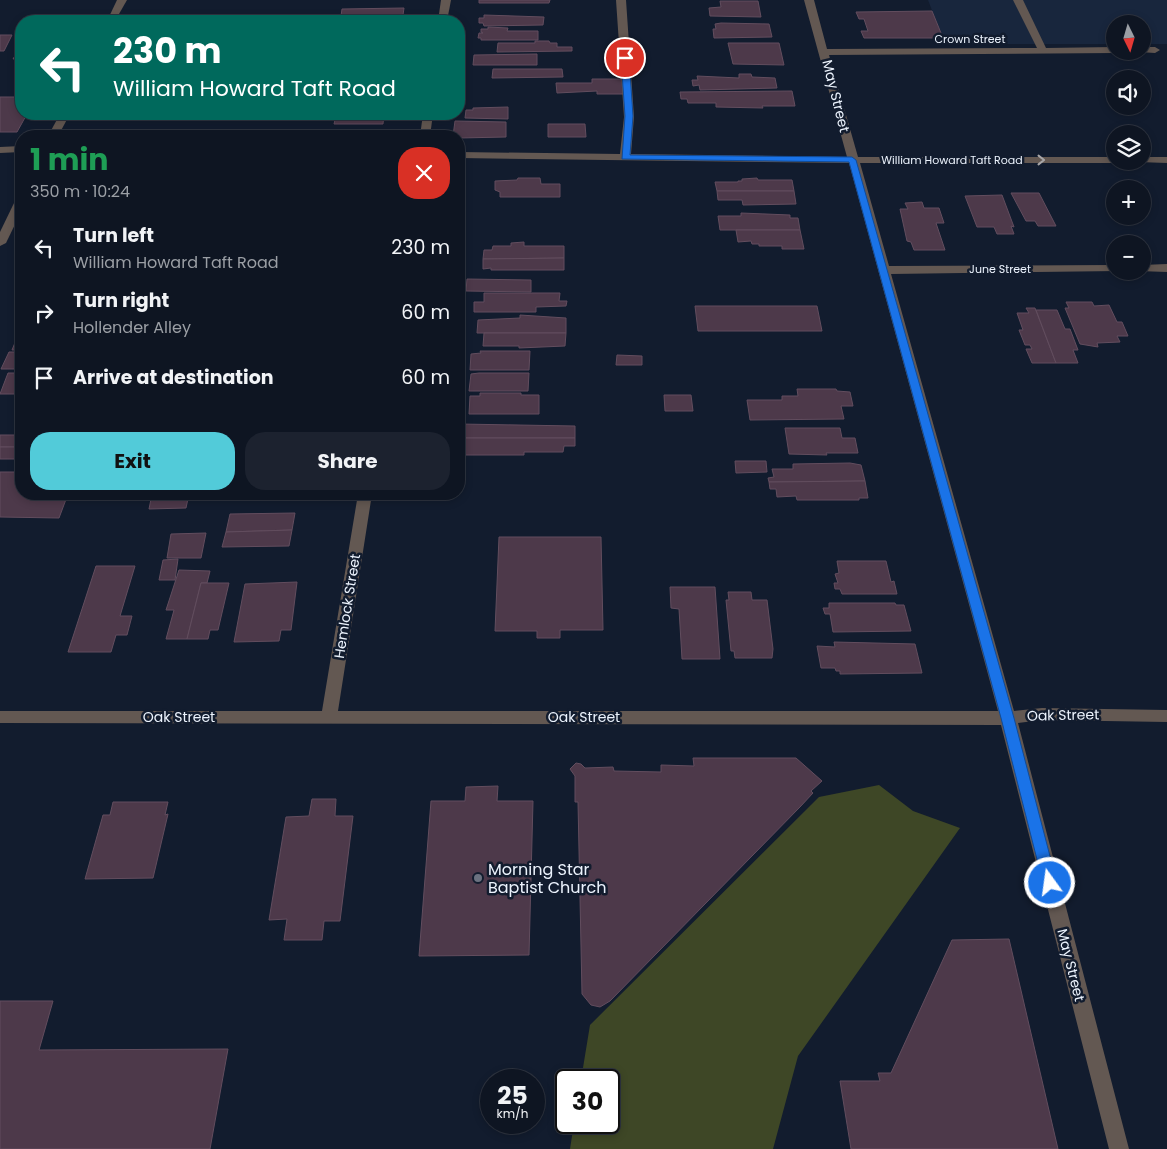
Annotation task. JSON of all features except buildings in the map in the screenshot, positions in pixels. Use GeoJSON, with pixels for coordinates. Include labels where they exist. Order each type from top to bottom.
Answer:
{"type":"FeatureCollection","features":[{"type":"Feature","properties":{"kind":"street"},"geometry":{"type":"LineString","coordinates":[[114,15],[122,0]]}},
{"type":"Feature","properties":{"kind":"street"},"geometry":{"type":"LineString","coordinates":[[444,15],[446,0]]}},
{"type":"Feature","properties":{"kind":"street"},"geometry":{"type":"LineString","coordinates":[[621,0],[629,116],[625,157]]}},
{"type":"Feature","properties":{"kind":"street","name":"May Street"},"geometry":{"type":"LineString","coordinates":[[809,0],[1008,718],[1119,1149]]}},
{"type":"Feature","properties":{"kind":"street"},"geometry":{"type":"LineString","coordinates":[[1018,0],[1043,51]]}},
{"type":"Feature","properties":{"kind":"street","name":"Crown Street"},"geometry":{"type":"LineString","coordinates":[[824,52],[1106,50]]}},
{"type":"Feature","properties":{"kind":"street"},"geometry":{"type":"LineString","coordinates":[[0,150],[15,150]]}},
{"type":"Feature","properties":{"kind":"street","name":"William Howard Taft Road"},"geometry":{"type":"LineString","coordinates":[[465,155],[852,160],[1106,160]]}},
{"type":"Feature","properties":{"kind":"street"},"geometry":{"type":"LineString","coordinates":[[1151,160],[1165,160]]}},
{"type":"Feature","properties":{"kind":"street"},"geometry":{"type":"LineString","coordinates":[[0,243],[6,220],[15,208]]}},
{"type":"Feature","properties":{"kind":"street"},"geometry":{"type":"LineString","coordinates":[[1151,269],[1167,268]]}},
{"type":"Feature","properties":{"kind":"street","name":"June Street"},"geometry":{"type":"LineString","coordinates":[[884,270],[1106,269]]}},
{"type":"Feature","properties":{"kind":"street","name":"Hemlock Street"},"geometry":{"type":"LineString","coordinates":[[329,717],[364,500]]}},
{"type":"Feature","properties":{"kind":"street","name":"Oak Street"},"geometry":{"type":"LineString","coordinates":[[0,717],[1008,718],[1042,714],[1167,716]]}},
{"type":"Feature","properties":{"kind":"shaded area"},"geometry":{"type":"Polygon","coordinates":[[[928,0],[1167,0],[1167,44],[1151,44],[1151,15],[1106,15],[1106,44],[945,44],[928,0]]]}},
{"type":"Feature","properties":{"kind":"green space"},"geometry":{"type":"Polygon","coordinates":[[[879,785],[913,811],[960,828],[798,1056],[773,1149],[570,1149],[572,1134],[620,1134],[620,1069],[583,1069],[590,1025],[819,797],[879,785]]]}},
{"type":"Feature","properties":{"kind":"place","name":"Morning Star Baptist Church"},"geometry":{"type":"Point","coordinates":[478,878]}},
{"type":"Feature","properties":{"kind":"route"},"geometry":{"type":"LineString","coordinates":[[625,58],[629,116],[625,157],[852,160],[1008,718],[1050,883]]}}]}
